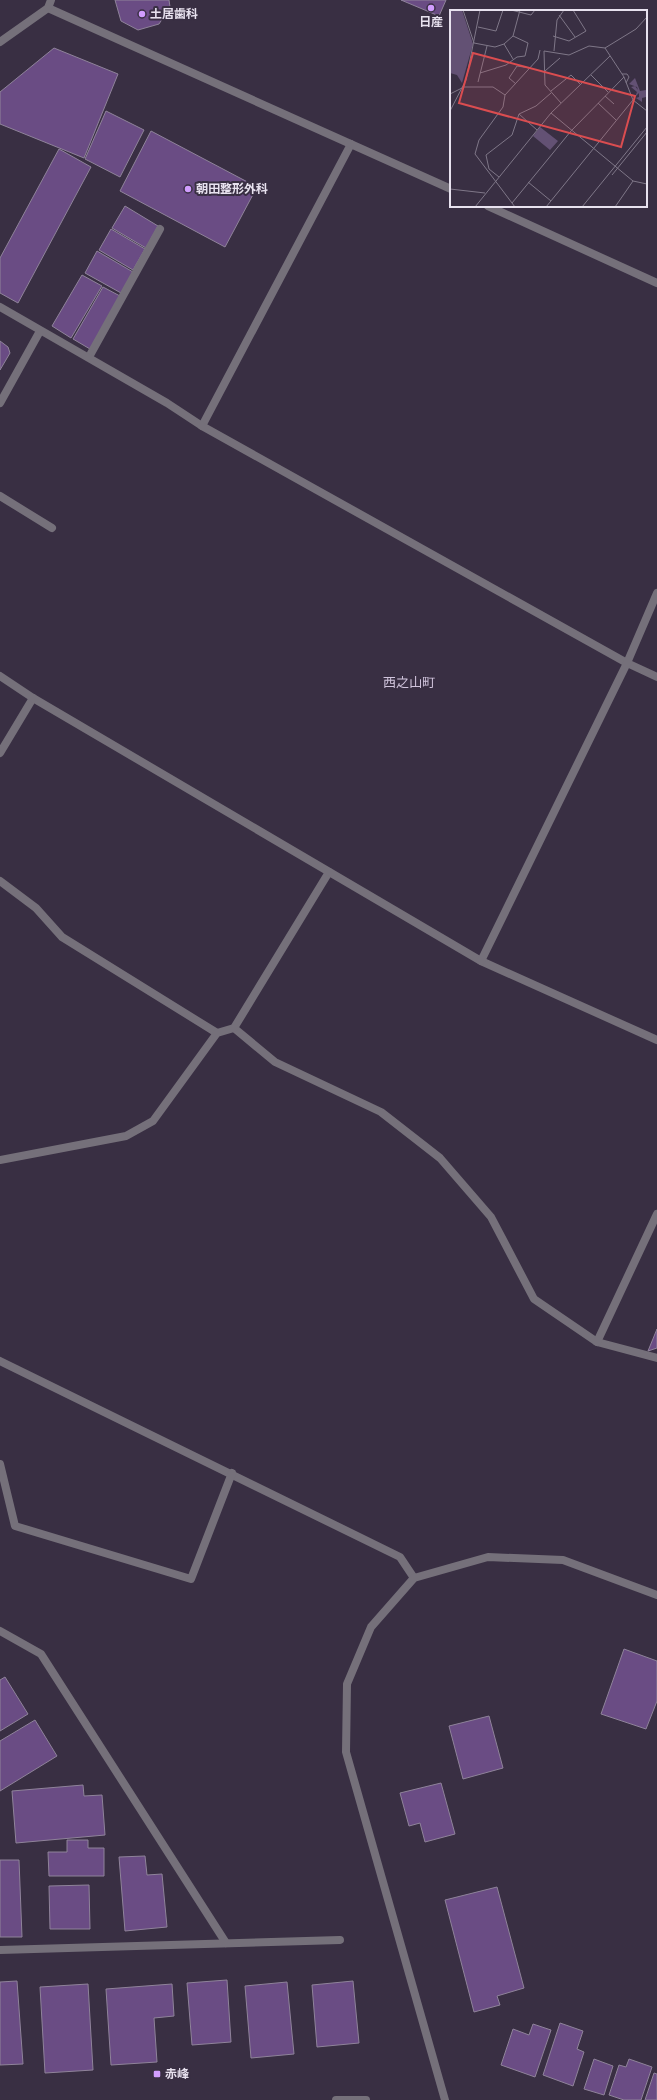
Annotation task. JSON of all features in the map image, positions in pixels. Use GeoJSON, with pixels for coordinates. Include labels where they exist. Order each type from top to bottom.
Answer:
{"type":"FeatureCollection","features":[{"type":"Feature","properties":{"kind":"street"},"geometry":{"type":"LineString","coordinates":[[0,42],[48,8],[51,0]]}},
{"type":"Feature","properties":{"kind":"street"},"geometry":{"type":"LineString","coordinates":[[48,8],[450,189]]}},
{"type":"Feature","properties":{"kind":"street"},"geometry":{"type":"LineString","coordinates":[[202,426],[351,144]]}},
{"type":"Feature","properties":{"kind":"street"},"geometry":{"type":"LineString","coordinates":[[490,207],[657,283]]}},
{"type":"Feature","properties":{"kind":"street"},"geometry":{"type":"LineString","coordinates":[[89,357],[160,229]]}},
{"type":"Feature","properties":{"kind":"street"},"geometry":{"type":"LineString","coordinates":[[0,307],[40,331],[89,357],[202,426],[627,663],[657,677]]}},
{"type":"Feature","properties":{"kind":"street"},"geometry":{"type":"LineString","coordinates":[[0,403],[40,331]]}},
{"type":"Feature","properties":{"kind":"street"},"geometry":{"type":"LineString","coordinates":[[0,496],[52,528]]}},
{"type":"Feature","properties":{"kind":"street"},"geometry":{"type":"LineString","coordinates":[[481,961],[627,663],[657,593]]}},
{"type":"Feature","properties":{"kind":"street"},"geometry":{"type":"LineString","coordinates":[[0,676],[33,698],[481,961],[657,1040]]}},
{"type":"Feature","properties":{"kind":"street"},"geometry":{"type":"LineString","coordinates":[[0,753],[33,698]]}},
{"type":"Feature","properties":{"kind":"street"},"geometry":{"type":"LineString","coordinates":[[0,1160],[126,1136],[153,1121],[217,1033],[234,1028],[328,872]]}},
{"type":"Feature","properties":{"kind":"street"},"geometry":{"type":"LineString","coordinates":[[0,881],[36,908],[62,937],[217,1033]]}},
{"type":"Feature","properties":{"kind":"street"},"geometry":{"type":"LineString","coordinates":[[234,1028],[275,1062],[381,1112],[440,1158],[492,1217],[534,1299],[597,1342],[657,1358]]}},
{"type":"Feature","properties":{"kind":"street"},"geometry":{"type":"LineString","coordinates":[[597,1342],[657,1214]]}},
{"type":"Feature","properties":{"kind":"street"},"geometry":{"type":"LineString","coordinates":[[0,1362],[232,1473],[400,1557],[414,1578]]}},
{"type":"Feature","properties":{"kind":"street"},"geometry":{"type":"LineString","coordinates":[[0,1464],[14,1526],[191,1579],[232,1473]]}},
{"type":"Feature","properties":{"kind":"street"},"geometry":{"type":"LineString","coordinates":[[445,2100],[346,1752],[347,1684],[371,1628],[414,1578],[488,1557],[563,1560],[657,1595]]}},
{"type":"Feature","properties":{"kind":"street"},"geometry":{"type":"LineString","coordinates":[[0,1631],[41,1654],[226,1943]]}},
{"type":"Feature","properties":{"kind":"street"},"geometry":{"type":"LineString","coordinates":[[0,1950],[340,1940]]}},
{"type":"Feature","properties":{"kind":"street"},"geometry":{"type":"LineString","coordinates":[[336,2100],[366,2100]]}},
{"type":"Feature","properties":{"kind":"building","name":"土居歯科"},"geometry":{"type":"Polygon","coordinates":[[[115,0],[169,0],[170,7],[159,24],[138,30],[121,21],[115,0]]]}},
{"type":"Feature","properties":{"kind":"building","name":"日産"},"geometry":{"type":"Polygon","coordinates":[[[401,0],[446,0],[439,16],[401,0]]]}},
{"type":"Feature","properties":{"kind":"building"},"geometry":{"type":"Polygon","coordinates":[[[54,48],[118,74],[84,158],[0,124],[0,92],[54,48]]]}},
{"type":"Feature","properties":{"kind":"building"},"geometry":{"type":"Polygon","coordinates":[[[106,111],[144,130],[120,177],[85,159],[106,111]]]}},
{"type":"Feature","properties":{"kind":"building","name":"朝田整形外科"},"geometry":{"type":"Polygon","coordinates":[[[151,131],[257,187],[225,247],[120,191],[151,131]]]}},
{"type":"Feature","properties":{"kind":"building"},"geometry":{"type":"Polygon","coordinates":[[[59,149],[91,167],[18,303],[0,293],[0,258],[59,149]]]}},
{"type":"Feature","properties":{"kind":"building"},"geometry":{"type":"Polygon","coordinates":[[[125,206],[158,226],[146,248],[112,228],[125,206]]]}},
{"type":"Feature","properties":{"kind":"building"},"geometry":{"type":"Polygon","coordinates":[[[111,229],[145,249],[133,270],[99,250],[111,229]]]}},
{"type":"Feature","properties":{"kind":"building"},"geometry":{"type":"Polygon","coordinates":[[[97,251],[133,272],[121,293],[85,273],[97,251]]]}},
{"type":"Feature","properties":{"kind":"building"},"geometry":{"type":"Polygon","coordinates":[[[82,275],[102,286],[71,338],[52,326],[82,275]]]}},
{"type":"Feature","properties":{"kind":"building"},"geometry":{"type":"Polygon","coordinates":[[[103,287],[120,296],[90,349],[73,339],[103,287]]]}},
{"type":"Feature","properties":{"kind":"building"},"geometry":{"type":"Polygon","coordinates":[[[0,341],[8,347],[10,353],[0,370],[0,341]]]}},
{"type":"Feature","properties":{"kind":"building"},"geometry":{"type":"Polygon","coordinates":[[[657,1329],[657,1348],[648,1351],[657,1329]]]}},
{"type":"Feature","properties":{"kind":"building"},"geometry":{"type":"Polygon","coordinates":[[[624,1649],[657,1661],[657,1701],[646,1729],[601,1714],[624,1649]]]}},
{"type":"Feature","properties":{"kind":"building"},"geometry":{"type":"Polygon","coordinates":[[[5,1677],[28,1714],[0,1731],[0,1680],[5,1677]]]}},
{"type":"Feature","properties":{"kind":"building"},"geometry":{"type":"Polygon","coordinates":[[[489,1716],[503,1768],[463,1779],[449,1726],[489,1716]]]}},
{"type":"Feature","properties":{"kind":"building"},"geometry":{"type":"Polygon","coordinates":[[[35,1720],[57,1756],[0,1791],[0,1741],[35,1720]]]}},
{"type":"Feature","properties":{"kind":"building"},"geometry":{"type":"Polygon","coordinates":[[[441,1783],[455,1834],[425,1842],[420,1823],[409,1826],[400,1793],[441,1783]]]}},
{"type":"Feature","properties":{"kind":"building"},"geometry":{"type":"Polygon","coordinates":[[[83,1785],[84,1796],[102,1795],[105,1835],[16,1843],[12,1791],[83,1785]]]}},
{"type":"Feature","properties":{"kind":"building"},"geometry":{"type":"Polygon","coordinates":[[[67,1840],[88,1840],[88,1848],[104,1848],[104,1876],[49,1876],[48,1852],[67,1852],[67,1840]]]}},
{"type":"Feature","properties":{"kind":"building"},"geometry":{"type":"Polygon","coordinates":[[[145,1856],[147,1875],[162,1874],[167,1927],[125,1931],[119,1857],[145,1856]]]}},
{"type":"Feature","properties":{"kind":"building"},"geometry":{"type":"Polygon","coordinates":[[[0,1860],[19,1860],[22,1937],[0,1937],[0,1860]]]}},
{"type":"Feature","properties":{"kind":"building"},"geometry":{"type":"Polygon","coordinates":[[[89,1885],[90,1929],[50,1929],[49,1886],[89,1885]]]}},
{"type":"Feature","properties":{"kind":"building"},"geometry":{"type":"Polygon","coordinates":[[[497,1887],[524,1988],[497,1996],[500,2005],[474,2012],[445,1900],[497,1887]]]}},
{"type":"Feature","properties":{"kind":"building"},"geometry":{"type":"Polygon","coordinates":[[[227,1980],[231,2042],[192,2045],[187,1983],[227,1980]]]}},
{"type":"Feature","properties":{"kind":"building"},"geometry":{"type":"Polygon","coordinates":[[[17,1981],[23,2064],[0,2065],[0,1982],[17,1981]]]}},
{"type":"Feature","properties":{"kind":"building"},"geometry":{"type":"Polygon","coordinates":[[[353,1981],[359,2043],[317,2047],[312,1985],[353,1981]]]}},
{"type":"Feature","properties":{"kind":"building"},"geometry":{"type":"Polygon","coordinates":[[[287,1982],[294,2054],[251,2058],[245,1986],[287,1982]]]}},
{"type":"Feature","properties":{"kind":"building"},"geometry":{"type":"Polygon","coordinates":[[[88,1984],[93,2070],[45,2073],[40,1987],[88,1984]]]}},
{"type":"Feature","properties":{"kind":"building"},"geometry":{"type":"Polygon","coordinates":[[[172,1984],[174,2016],[154,2018],[157,2062],[111,2065],[106,1989],[172,1984]]]}},
{"type":"Feature","properties":{"kind":"building"},"geometry":{"type":"Polygon","coordinates":[[[560,2023],[583,2031],[577,2049],[584,2052],[573,2086],[543,2075],[560,2023]]]}},
{"type":"Feature","properties":{"kind":"building"},"geometry":{"type":"Polygon","coordinates":[[[533,2024],[551,2030],[535,2077],[501,2065],[513,2029],[529,2035],[533,2024]]]}},
{"type":"Feature","properties":{"kind":"building"},"geometry":{"type":"Polygon","coordinates":[[[594,2059],[613,2066],[604,2095],[584,2089],[594,2059]]]}},
{"type":"Feature","properties":{"kind":"building"},"geometry":{"type":"Polygon","coordinates":[[[629,2059],[652,2067],[641,2100],[624,2100],[609,2095],[619,2065],[626,2067],[629,2059]]]}},
{"type":"Feature","properties":{"kind":"building"},"geometry":{"type":"Polygon","coordinates":[[[654,2073],[657,2074],[657,2100],[645,2100],[654,2073]]]}},
{"type":"Feature","properties":{"kind":"place","name":"日産"},"geometry":{"type":"Point","coordinates":[431,8]}},
{"type":"Feature","properties":{"kind":"place","name":"土居歯科"},"geometry":{"type":"Point","coordinates":[142,14]}},
{"type":"Feature","properties":{"kind":"place","name":"朝田整形外科"},"geometry":{"type":"Point","coordinates":[188,189]}},
{"type":"Feature","properties":{"kind":"place","name":"赤峰"},"geometry":{"type":"Point","coordinates":[157,2074]}},
{"type":"Feature","properties":{"kind":"district","name":"西之山町"},"geometry":{"type":"Point","coordinates":[409,682]}}]}
